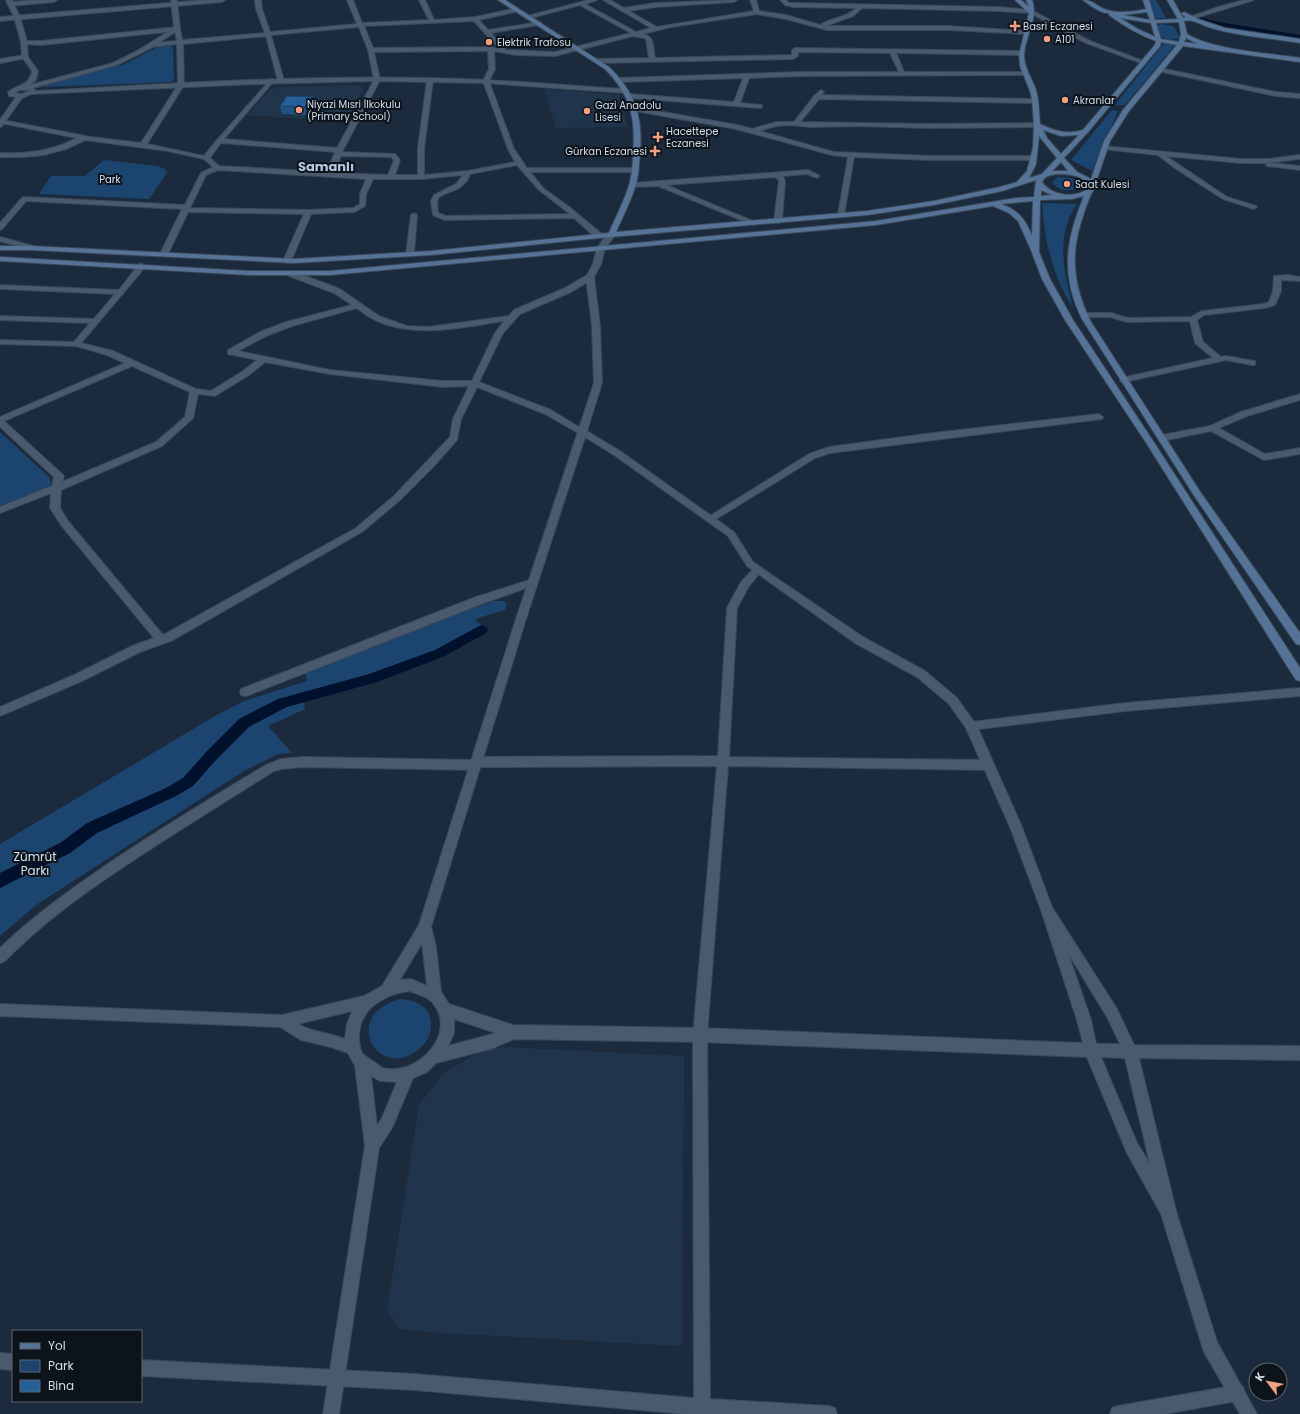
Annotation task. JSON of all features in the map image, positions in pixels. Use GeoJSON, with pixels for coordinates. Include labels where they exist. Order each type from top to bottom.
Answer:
{"type":"FeatureCollection","features":[{"type":"Feature","properties":{"kind":"main road"},"geometry":{"type":"LineString","coordinates":[[500,0],[598,61],[620,80],[628,94],[635,109],[638,126],[636,170],[632,185],[612,234]]}},
{"type":"Feature","properties":{"kind":"main road"},"geometry":{"type":"LineString","coordinates":[[1018,0],[1031,12]]}},
{"type":"Feature","properties":{"kind":"main road"},"geometry":{"type":"LineString","coordinates":[[1002,189],[1025,178],[1032,169],[1034,158],[1037,125],[1035,100],[1033,91],[1021,65],[1021,53],[1031,12],[1031,2],[1029,0]]}},
{"type":"Feature","properties":{"kind":"main road"},"geometry":{"type":"LineString","coordinates":[[1086,0],[1128,25],[1159,40],[1300,60]]}},
{"type":"Feature","properties":{"kind":"main road"},"geometry":{"type":"LineString","coordinates":[[1146,0],[1159,40],[1158,45],[1144,62],[1116,108],[1091,188],[1076,224],[1072,246],[1071,266],[1076,296],[1087,322],[1198,495],[1300,641]]}},
{"type":"Feature","properties":{"kind":"main road"},"geometry":{"type":"LineString","coordinates":[[1035,252],[1037,198],[1041,178],[1086,131],[1116,108],[1160,70],[1181,44],[1184,35],[1181,21],[1170,0]]}},
{"type":"Feature","properties":{"kind":"main road"},"geometry":{"type":"LineString","coordinates":[[1175,7],[1190,18],[1206,24],[1300,41]]}},
{"type":"Feature","properties":{"kind":"main road"},"geometry":{"type":"LineString","coordinates":[[1100,9],[1117,14],[1129,14],[1149,10]]}},
{"type":"Feature","properties":{"kind":"main road"},"geometry":{"type":"LineString","coordinates":[[1111,14],[1139,20],[1153,21],[1181,21],[1190,18]]}},
{"type":"Feature","properties":{"kind":"main road"},"geometry":{"type":"LineString","coordinates":[[1184,35],[1194,41],[1221,48]]}},
{"type":"Feature","properties":{"kind":"main road"},"geometry":{"type":"LineString","coordinates":[[1037,125],[1052,132],[1067,136],[1086,131]]}},
{"type":"Feature","properties":{"kind":"main road"},"geometry":{"type":"LineString","coordinates":[[1037,125],[1044,139],[1075,174]]}},
{"type":"Feature","properties":{"kind":"main road"},"geometry":{"type":"LineString","coordinates":[[0,248],[32,248],[287,261],[410,254],[612,234],[841,216],[934,204],[1002,189],[1058,172],[1075,174],[1089,180],[1091,188]]}},
{"type":"Feature","properties":{"kind":"main road"},"geometry":{"type":"LineString","coordinates":[[1041,178],[1041,186],[1052,193],[1069,196]]}},
{"type":"Feature","properties":{"kind":"main road"},"geometry":{"type":"LineString","coordinates":[[0,259],[292,274],[396,268],[876,223],[992,204],[1084,194],[1091,188]]}},
{"type":"Feature","properties":{"kind":"main road"},"geometry":{"type":"LineString","coordinates":[[992,204],[1013,211],[1019,217],[1046,279],[1070,320],[1300,677]]}},
{"type":"Feature","properties":{"kind":"street"},"geometry":{"type":"LineString","coordinates":[[25,88],[33,80],[35,71],[25,57],[24,42],[16,17],[9,2],[54,0]]}},
{"type":"Feature","properties":{"kind":"street"},"geometry":{"type":"LineString","coordinates":[[0,19],[222,0]]}},
{"type":"Feature","properties":{"kind":"street"},"geometry":{"type":"LineString","coordinates":[[258,0],[259,9],[268,34],[281,81]]}},
{"type":"Feature","properties":{"kind":"street"},"geometry":{"type":"LineString","coordinates":[[330,174],[339,152],[377,80],[370,50],[350,0]]}},
{"type":"Feature","properties":{"kind":"street"},"geometry":{"type":"LineString","coordinates":[[422,0],[432,21]]}},
{"type":"Feature","properties":{"kind":"street"},"geometry":{"type":"LineString","coordinates":[[527,17],[594,0]]}},
{"type":"Feature","properties":{"kind":"street"},"geometry":{"type":"LineString","coordinates":[[606,0],[655,28]]}},
{"type":"Feature","properties":{"kind":"street"},"geometry":{"type":"LineString","coordinates":[[623,10],[655,5],[734,0]]}},
{"type":"Feature","properties":{"kind":"street"},"geometry":{"type":"LineString","coordinates":[[753,0],[756,12]]}},
{"type":"Feature","properties":{"kind":"street"},"geometry":{"type":"LineString","coordinates":[[783,0],[790,5],[820,3],[860,7],[939,8],[1031,12],[1088,42],[1115,53],[1144,62]]}},
{"type":"Feature","properties":{"kind":"street"},"geometry":{"type":"LineString","coordinates":[[870,0],[872,7]]}},
{"type":"Feature","properties":{"kind":"street"},"geometry":{"type":"LineString","coordinates":[[937,0],[939,8]]}},
{"type":"Feature","properties":{"kind":"street"},"geometry":{"type":"LineString","coordinates":[[1190,18],[1220,5],[1251,0]]}},
{"type":"Feature","properties":{"kind":"street"},"geometry":{"type":"LineString","coordinates":[[143,145],[181,85],[180,42],[174,3]]}},
{"type":"Feature","properties":{"kind":"street"},"geometry":{"type":"LineString","coordinates":[[580,3],[632,34],[646,36],[649,39],[652,60]]}},
{"type":"Feature","properties":{"kind":"street"},"geometry":{"type":"LineString","coordinates":[[821,27],[828,22],[841,20],[850,16],[860,7]]}},
{"type":"Feature","properties":{"kind":"street"},"geometry":{"type":"LineString","coordinates":[[152,45],[361,25],[475,19],[517,10]]}},
{"type":"Feature","properties":{"kind":"street"},"geometry":{"type":"LineString","coordinates":[[370,50],[491,49],[549,54],[655,28],[756,12],[786,17],[821,27],[948,28],[1026,33]]}},
{"type":"Feature","properties":{"kind":"street"},"geometry":{"type":"LineString","coordinates":[[475,19],[504,51]]}},
{"type":"Feature","properties":{"kind":"street"},"geometry":{"type":"LineString","coordinates":[[488,32],[538,23]]}},
{"type":"Feature","properties":{"kind":"street"},"geometry":{"type":"LineString","coordinates":[[24,42],[41,43],[177,29]]}},
{"type":"Feature","properties":{"kind":"street"},"geometry":{"type":"LineString","coordinates":[[177,29],[152,45],[116,64],[8,92],[11,95],[19,97],[32,93],[271,81],[486,81],[760,106]]}},
{"type":"Feature","properties":{"kind":"street"},"geometry":{"type":"LineString","coordinates":[[486,81],[493,68],[491,49]]}},
{"type":"Feature","properties":{"kind":"street"},"geometry":{"type":"LineString","coordinates":[[598,61],[792,57],[794,56],[794,50],[1021,53]]}},
{"type":"Feature","properties":{"kind":"street"},"geometry":{"type":"LineString","coordinates":[[892,51],[902,73]]}},
{"type":"Feature","properties":{"kind":"street"},"geometry":{"type":"LineString","coordinates":[[0,61],[25,57]]}},
{"type":"Feature","properties":{"kind":"street"},"geometry":{"type":"LineString","coordinates":[[1160,70],[1234,86],[1299,97]]}},
{"type":"Feature","properties":{"kind":"street"},"geometry":{"type":"LineString","coordinates":[[620,80],[801,74],[1024,73]]}},
{"type":"Feature","properties":{"kind":"street"},"geometry":{"type":"LineString","coordinates":[[736,104],[747,76]]}},
{"type":"Feature","properties":{"kind":"street"},"geometry":{"type":"LineString","coordinates":[[421,178],[421,148],[430,80]]}},
{"type":"Feature","properties":{"kind":"street"},"geometry":{"type":"LineString","coordinates":[[206,158],[271,81]]}},
{"type":"Feature","properties":{"kind":"street"},"geometry":{"type":"LineString","coordinates":[[486,81],[510,150],[519,163],[541,189],[566,207],[599,236]]}},
{"type":"Feature","properties":{"kind":"street"},"geometry":{"type":"LineString","coordinates":[[25,88],[32,89],[32,93]]}},
{"type":"Feature","properties":{"kind":"street"},"geometry":{"type":"LineString","coordinates":[[796,124],[822,90]]}},
{"type":"Feature","properties":{"kind":"street"},"geometry":{"type":"LineString","coordinates":[[19,97],[1,124],[91,139],[143,145],[206,158],[217,168]]}},
{"type":"Feature","properties":{"kind":"street"},"geometry":{"type":"LineString","coordinates":[[816,97],[1035,100]]}},
{"type":"Feature","properties":{"kind":"street"},"geometry":{"type":"LineString","coordinates":[[635,109],[718,123],[752,131],[827,153],[851,156],[1034,158]]}},
{"type":"Feature","properties":{"kind":"street"},"geometry":{"type":"LineString","coordinates":[[752,131],[776,124],[929,126],[1037,125]]}},
{"type":"Feature","properties":{"kind":"street"},"geometry":{"type":"LineString","coordinates":[[0,155],[46,154],[66,147],[85,137]]}},
{"type":"Feature","properties":{"kind":"street"},"geometry":{"type":"LineString","coordinates":[[219,141],[339,152],[393,155],[397,160],[391,178]]}},
{"type":"Feature","properties":{"kind":"street"},"geometry":{"type":"LineString","coordinates":[[1104,148],[1300,168]]}},
{"type":"Feature","properties":{"kind":"street"},"geometry":{"type":"LineString","coordinates":[[1160,154],[1178,168],[1225,198],[1254,207]]}},
{"type":"Feature","properties":{"kind":"street"},"geometry":{"type":"LineString","coordinates":[[841,216],[851,156]]}},
{"type":"Feature","properties":{"kind":"street"},"geometry":{"type":"LineString","coordinates":[[1241,161],[1268,161],[1300,157]]}},
{"type":"Feature","properties":{"kind":"street"},"geometry":{"type":"LineString","coordinates":[[164,254],[203,174],[217,168],[370,177],[421,178],[467,173],[519,163]]}},
{"type":"Feature","properties":{"kind":"street"},"geometry":{"type":"LineString","coordinates":[[525,170],[636,170]]}},
{"type":"Feature","properties":{"kind":"street"},"geometry":{"type":"LineString","coordinates":[[632,185],[808,172],[817,176]]}},
{"type":"Feature","properties":{"kind":"street"},"geometry":{"type":"LineString","coordinates":[[467,173],[466,181],[458,187],[436,196],[434,201],[435,214],[437,216],[451,218],[576,216]]}},
{"type":"Feature","properties":{"kind":"street"},"geometry":{"type":"LineString","coordinates":[[777,175],[782,181],[778,221]]}},
{"type":"Feature","properties":{"kind":"street"},"geometry":{"type":"LineString","coordinates":[[0,228],[24,200],[186,209],[308,212],[347,211],[359,208],[362,204],[370,177]]}},
{"type":"Feature","properties":{"kind":"street"},"geometry":{"type":"LineString","coordinates":[[658,184],[753,223]]}},
{"type":"Feature","properties":{"kind":"street"},"geometry":{"type":"LineString","coordinates":[[287,261],[308,212]]}},
{"type":"Feature","properties":{"kind":"street"},"geometry":{"type":"LineString","coordinates":[[410,254],[414,215]]}},
{"type":"Feature","properties":{"kind":"street"},"geometry":{"type":"LineString","coordinates":[[0,712],[78,678],[136,649],[169,637],[359,530],[397,498],[431,464],[454,438],[457,419],[474,383],[499,333],[511,318],[517,312],[568,290],[590,277],[597,264],[601,248],[612,234]]}},
{"type":"Feature","properties":{"kind":"street"},"geometry":{"type":"LineString","coordinates":[[0,239],[32,248]]}},
{"type":"Feature","properties":{"kind":"street"},"geometry":{"type":"LineString","coordinates":[[76,344],[142,266]]}},
{"type":"Feature","properties":{"kind":"street"},"geometry":{"type":"LineString","coordinates":[[292,274],[337,290],[356,306],[376,318],[407,328],[428,329],[511,318]]}},
{"type":"Feature","properties":{"kind":"street"},"geometry":{"type":"LineString","coordinates":[[387,989],[425,927],[533,582],[598,382],[596,326],[590,277]]}},
{"type":"Feature","properties":{"kind":"street"},"geometry":{"type":"LineString","coordinates":[[1084,315],[1111,315],[1127,320],[1193,318],[1202,313],[1265,306],[1272,303],[1276,296],[1278,285],[1277,278],[1288,277],[1300,279]]}},
{"type":"Feature","properties":{"kind":"street"},"geometry":{"type":"LineString","coordinates":[[0,287],[121,292]]}},
{"type":"Feature","properties":{"kind":"street"},"geometry":{"type":"LineString","coordinates":[[356,306],[289,324],[263,334],[231,352],[302,367],[410,381],[443,384],[474,383],[548,412],[617,453],[710,519],[731,534],[750,564],[758,570],[859,640],[921,674],[953,701],[971,726],[1016,827],[1047,910],[1084,1020],[1091,1050],[1132,1148],[1168,1211]]}},
{"type":"Feature","properties":{"kind":"street"},"geometry":{"type":"LineString","coordinates":[[0,318],[96,321]]}},
{"type":"Feature","properties":{"kind":"street"},"geometry":{"type":"LineString","coordinates":[[1193,318],[1199,343],[1219,359]]}},
{"type":"Feature","properties":{"kind":"street"},"geometry":{"type":"LineString","coordinates":[[0,342],[76,344],[110,353],[194,391],[212,394],[246,373],[264,359]]}},
{"type":"Feature","properties":{"kind":"street"},"geometry":{"type":"LineString","coordinates":[[1124,380],[1226,358],[1252,363]]}},
{"type":"Feature","properties":{"kind":"street"},"geometry":{"type":"LineString","coordinates":[[131,363],[0,421],[59,476],[56,488],[55,508],[64,523],[161,640]]}},
{"type":"Feature","properties":{"kind":"street"},"geometry":{"type":"LineString","coordinates":[[0,510],[159,444],[189,418],[194,391]]}},
{"type":"Feature","properties":{"kind":"street"},"geometry":{"type":"LineString","coordinates":[[1162,438],[1212,428],[1244,414],[1300,397]]}},
{"type":"Feature","properties":{"kind":"street"},"geometry":{"type":"LineString","coordinates":[[710,519],[812,456],[829,450],[925,437],[1099,417]]}},
{"type":"Feature","properties":{"kind":"street"},"geometry":{"type":"LineString","coordinates":[[1212,428],[1264,456],[1300,451]]}},
{"type":"Feature","properties":{"kind":"street"},"geometry":{"type":"LineString","coordinates":[[701,1411],[700,1035],[723,761],[732,608],[745,584],[758,570]]}},
{"type":"Feature","properties":{"kind":"street"},"geometry":{"type":"LineString","coordinates":[[246,692],[480,600],[533,582]]}},
{"type":"Feature","properties":{"kind":"street"},"geometry":{"type":"LineString","coordinates":[[971,726],[1125,707],[1300,692]]}},
{"type":"Feature","properties":{"kind":"street"},"geometry":{"type":"LineString","coordinates":[[0,957],[20,936],[52,909],[77,891],[153,840],[270,768],[281,764],[302,762],[477,764],[723,761],[988,765]]}},
{"type":"Feature","properties":{"kind":"street"},"geometry":{"type":"LineString","coordinates":[[1047,910],[1112,1013],[1130,1051],[1168,1211],[1210,1346],[1249,1414]]}},
{"type":"Feature","properties":{"kind":"street"},"geometry":{"type":"LineString","coordinates":[[425,927],[430,947],[432,976],[436,996]]}},
{"type":"Feature","properties":{"kind":"street"},"geometry":{"type":"LineString","coordinates":[[411,985],[422,988],[436,996],[445,1009],[448,1019],[447,1035],[440,1050],[429,1063],[408,1074],[397,1076],[381,1075],[366,1068],[356,1057],[352,1043],[353,1027],[359,1012],[366,1002],[376,994],[387,989],[411,985]]}},
{"type":"Feature","properties":{"kind":"street"},"geometry":{"type":"LineString","coordinates":[[0,1010],[282,1020],[366,1002]]}},
{"type":"Feature","properties":{"kind":"street"},"geometry":{"type":"LineString","coordinates":[[445,1009],[466,1018],[490,1023],[514,1032],[700,1035],[1091,1050],[1300,1053]]}},
{"type":"Feature","properties":{"kind":"street"},"geometry":{"type":"LineString","coordinates":[[282,1020],[301,1033],[332,1040],[354,1049]]}},
{"type":"Feature","properties":{"kind":"street"},"geometry":{"type":"LineString","coordinates":[[434,1057],[491,1042],[514,1032]]}},
{"type":"Feature","properties":{"kind":"street"},"geometry":{"type":"LineString","coordinates":[[331,1414],[372,1146],[368,1126],[367,1094],[362,1063]]}},
{"type":"Feature","properties":{"kind":"street"},"geometry":{"type":"LineString","coordinates":[[372,1146],[387,1123],[408,1074]]}},
{"type":"Feature","properties":{"kind":"street"},"geometry":{"type":"LineString","coordinates":[[0,1361],[12,1362]]}},
{"type":"Feature","properties":{"kind":"street"},"geometry":{"type":"LineString","coordinates":[[142,1368],[415,1382],[701,1411],[829,1414]]}},
{"type":"Feature","properties":{"kind":"street"},"geometry":{"type":"LineString","coordinates":[[1118,1414],[1237,1393]]}},
{"type":"Feature","properties":{"kind":"shaded area"},"geometry":{"type":"Polygon","coordinates":[[[358,85],[364,88],[347,122],[247,115],[271,89],[280,87],[358,85]]]}},
{"type":"Feature","properties":{"kind":"shaded area","name":"Gazi Anadolu Lisesi"},"geometry":{"type":"Polygon","coordinates":[[[544,89],[619,95],[628,127],[556,128],[544,89]]]}},
{"type":"Feature","properties":{"kind":"shaded area"},"geometry":{"type":"Polygon","coordinates":[[[502,1047],[684,1056],[682,1346],[425,1332],[398,1328],[387,1310],[419,1105],[443,1074],[478,1053],[502,1047]]]}},
{"type":"Feature","properties":{"kind":"green space"},"geometry":{"type":"Polygon","coordinates":[[[1146,0],[1156,0],[1166,18],[1154,18],[1146,0]]]}},
{"type":"Feature","properties":{"kind":"green space"},"geometry":{"type":"Polygon","coordinates":[[[1161,24],[1174,26],[1180,38],[1170,40],[1159,36],[1156,26],[1161,24]]]}},
{"type":"Feature","properties":{"kind":"green space"},"geometry":{"type":"Polygon","coordinates":[[[1164,43],[1175,45],[1125,105],[1115,105],[1164,43]]]}},
{"type":"Feature","properties":{"kind":"green space"},"geometry":{"type":"Polygon","coordinates":[[[170,45],[173,48],[174,79],[172,82],[44,87],[49,83],[125,64],[159,46],[170,45]]]}},
{"type":"Feature","properties":{"kind":"green space"},"geometry":{"type":"Polygon","coordinates":[[[1112,110],[1118,111],[1092,171],[1071,160],[1112,110]]]}},
{"type":"Feature","properties":{"kind":"green space","name":"Park"},"geometry":{"type":"Polygon","coordinates":[[[104,160],[158,166],[165,169],[167,173],[149,199],[39,194],[51,176],[85,176],[104,160]]]}},
{"type":"Feature","properties":{"kind":"green space"},"geometry":{"type":"Polygon","coordinates":[[[1058,177],[1073,179],[1080,184],[1080,186],[1073,190],[1061,189],[1052,182],[1058,177]]]}},
{"type":"Feature","properties":{"kind":"green space"},"geometry":{"type":"Polygon","coordinates":[[[1042,203],[1077,204],[1071,214],[1065,231],[1063,253],[1073,308],[1060,283],[1051,258],[1047,244],[1042,203]]]}},
{"type":"Feature","properties":{"kind":"green space"},"geometry":{"type":"Polygon","coordinates":[[[0,432],[50,478],[51,485],[34,494],[0,507],[0,432]]]}},
{"type":"Feature","properties":{"kind":"green space","name":"Zümrüt Parkı"},"geometry":{"type":"Polygon","coordinates":[[[494,601],[504,601],[507,603],[505,610],[475,620],[486,629],[445,653],[374,679],[304,701],[305,709],[268,726],[292,753],[278,754],[244,771],[36,905],[0,936],[0,844],[215,716],[244,701],[307,681],[305,671],[494,601]]]}},
{"type":"Feature","properties":{"kind":"green space"},"geometry":{"type":"Polygon","coordinates":[[[400,999],[412,1001],[426,1009],[429,1013],[431,1029],[428,1038],[419,1049],[404,1057],[391,1058],[379,1053],[372,1043],[369,1031],[372,1019],[382,1007],[400,999]]]}},
{"type":"Feature","properties":{"kind":"building"},"geometry":{"type":"Polygon","coordinates":[[[287,96],[313,97],[305,107],[280,106],[287,96]]]}},
{"type":"Feature","properties":{"kind":"waterway"},"geometry":{"type":"LineString","coordinates":[[1196,18],[1218,24],[1300,37]]}},
{"type":"Feature","properties":{"kind":"waterway"},"geometry":{"type":"LineString","coordinates":[[0,881],[65,848],[92,828],[171,792],[188,782],[211,756],[244,723],[283,703],[372,678],[440,653],[481,630]]}},
{"type":"Feature","properties":{"kind":"place","name":"Basri Eczanesi"},"geometry":{"type":"Point","coordinates":[1015,26]}},
{"type":"Feature","properties":{"kind":"place","name":"A101"},"geometry":{"type":"Point","coordinates":[1047,39]}},
{"type":"Feature","properties":{"kind":"place","name":"Elektrik Trafosu"},"geometry":{"type":"Point","coordinates":[489,42]}},
{"type":"Feature","properties":{"kind":"place","name":"Akranlar"},"geometry":{"type":"Point","coordinates":[1065,100]}},
{"type":"Feature","properties":{"kind":"place","name":"Niyazi Mısri İlkokulu (Primary School)"},"geometry":{"type":"Point","coordinates":[299,110]}},
{"type":"Feature","properties":{"kind":"place","name":"Gazi Anadolu Lisesi"},"geometry":{"type":"Point","coordinates":[587,111]}},
{"type":"Feature","properties":{"kind":"place","name":"Hacettepe Eczanesi"},"geometry":{"type":"Point","coordinates":[658,137]}},
{"type":"Feature","properties":{"kind":"place","name":"Gürkan Eczanesi"},"geometry":{"type":"Point","coordinates":[655,151]}},
{"type":"Feature","properties":{"kind":"place","name":"Saat Kulesi"},"geometry":{"type":"Point","coordinates":[1067,184]}},
{"type":"Feature","properties":{"kind":"district","name":"Samanlı"},"geometry":{"type":"Point","coordinates":[326,166]}}]}
